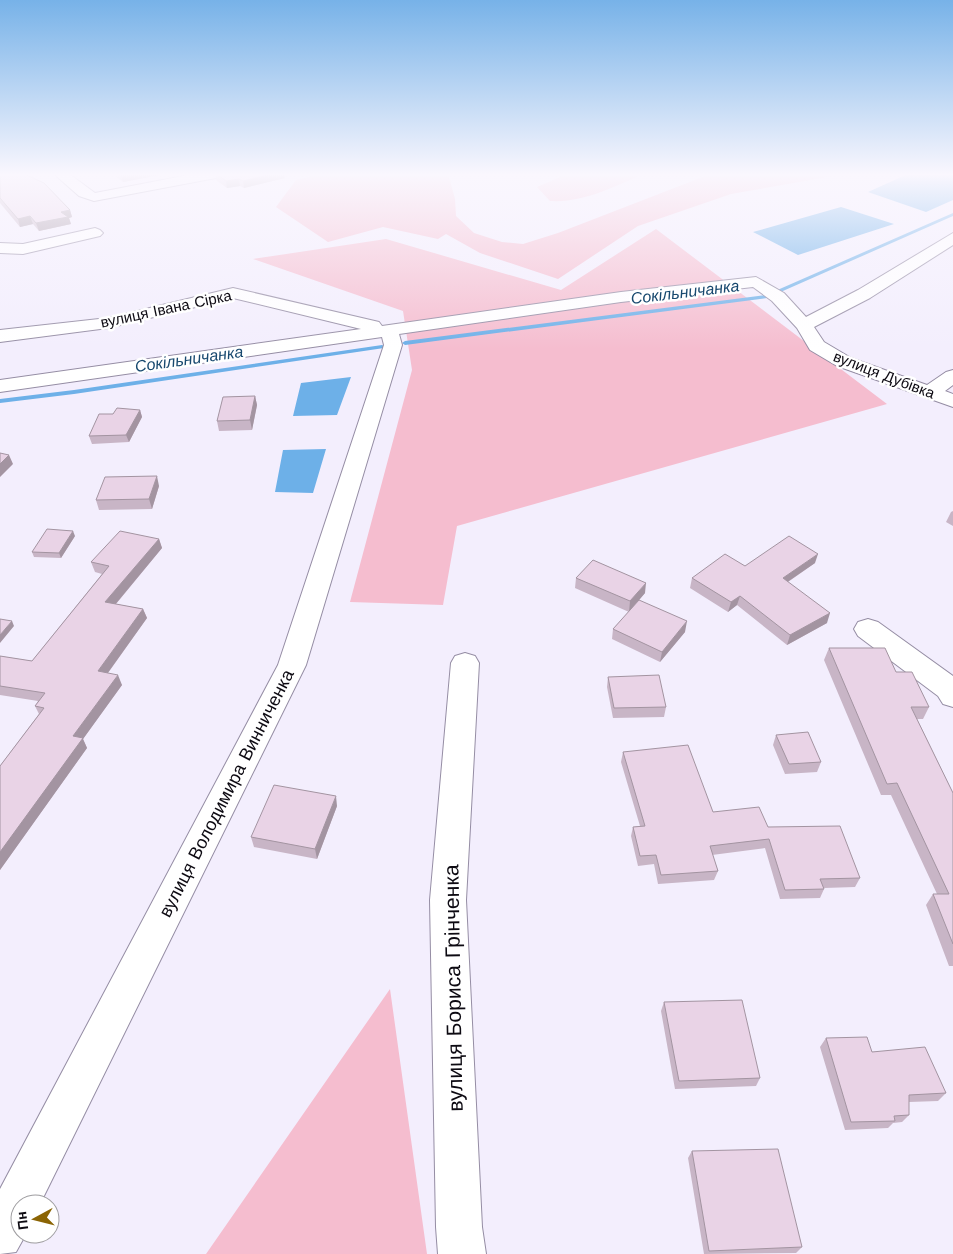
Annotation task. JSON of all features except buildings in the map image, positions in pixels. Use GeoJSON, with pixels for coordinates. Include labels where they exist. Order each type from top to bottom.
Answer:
{"type":"FeatureCollection","features":[{"type":"Feature","properties":{"kind":"street"},"geometry":{"type":"LineString","coordinates":[[0,248],[23,249],[95,233]]}},
{"type":"Feature","properties":{"kind":"street"},"geometry":{"type":"LineString","coordinates":[[804,325],[864,294],[953,238]]}},
{"type":"Feature","properties":{"kind":"street","name":"вулиця Дубівка"},"geometry":{"type":"LineString","coordinates":[[389,330],[621,297],[756,282],[775,295],[804,325],[817,346],[844,362],[953,401]]}},
{"type":"Feature","properties":{"kind":"street","name":"вулиця Івана Сірка"},"geometry":{"type":"LineString","coordinates":[[0,336],[108,323],[233,293],[389,330]]}},
{"type":"Feature","properties":{"kind":"street"},"geometry":{"type":"LineString","coordinates":[[0,386],[389,330]]}},
{"type":"Feature","properties":{"kind":"street","name":"вулиця Володимира Винниченка"},"geometry":{"type":"LineString","coordinates":[[0,1236],[292,665],[394,345],[389,330]]}},
{"type":"Feature","properties":{"kind":"street"},"geometry":{"type":"LineString","coordinates":[[929,393],[953,376]]}},
{"type":"Feature","properties":{"kind":"street"},"geometry":{"type":"LineString","coordinates":[[868,629],[951,690],[953,696]]}},
{"type":"Feature","properties":{"kind":"street","name":"вулиця Бориса Грінченка"},"geometry":{"type":"LineString","coordinates":[[462,1254],[459,1227],[448,900],[464,663]]}},
{"type":"Feature","properties":{"kind":"shaded area"},"geometry":{"type":"Polygon","coordinates":[[[312,232],[366,232],[328,242],[312,232]]]}},
{"type":"Feature","properties":{"kind":"shaded area"},"geometry":{"type":"Polygon","coordinates":[[[404,232],[472,232],[502,242],[523,244],[562,232],[630,232],[558,279],[480,253],[446,234],[438,239],[404,232]]]}},
{"type":"Feature","properties":{"kind":"shaded area"},"geometry":{"type":"Polygon","coordinates":[[[652,232],[659,232],[887,404],[457,526],[443,605],[350,602],[412,370],[403,311],[253,259],[386,239],[561,290],[652,232]]]}},
{"type":"Feature","properties":{"kind":"shaded area"},"geometry":{"type":"Polygon","coordinates":[[[390,989],[427,1254],[206,1254],[390,989]]]}},
{"type":"Feature","properties":{"kind":"water"},"geometry":{"type":"Polygon","coordinates":[[[753,232],[755,232],[871,232],[798,255],[753,232]]]}},
{"type":"Feature","properties":{"kind":"water"},"geometry":{"type":"Polygon","coordinates":[[[351,377],[337,415],[293,416],[301,383],[351,377]]]}},
{"type":"Feature","properties":{"kind":"water"},"geometry":{"type":"Polygon","coordinates":[[[326,449],[313,493],[275,492],[283,450],[326,449]]]}},
{"type":"Feature","properties":{"kind":"waterway","name":"Сокільничанка"},"geometry":{"type":"LineString","coordinates":[[405,343],[767,296],[913,232]]}},
{"type":"Feature","properties":{"kind":"waterway","name":"Сокільничанка"},"geometry":{"type":"LineString","coordinates":[[0,401],[382,347]]}}]}
